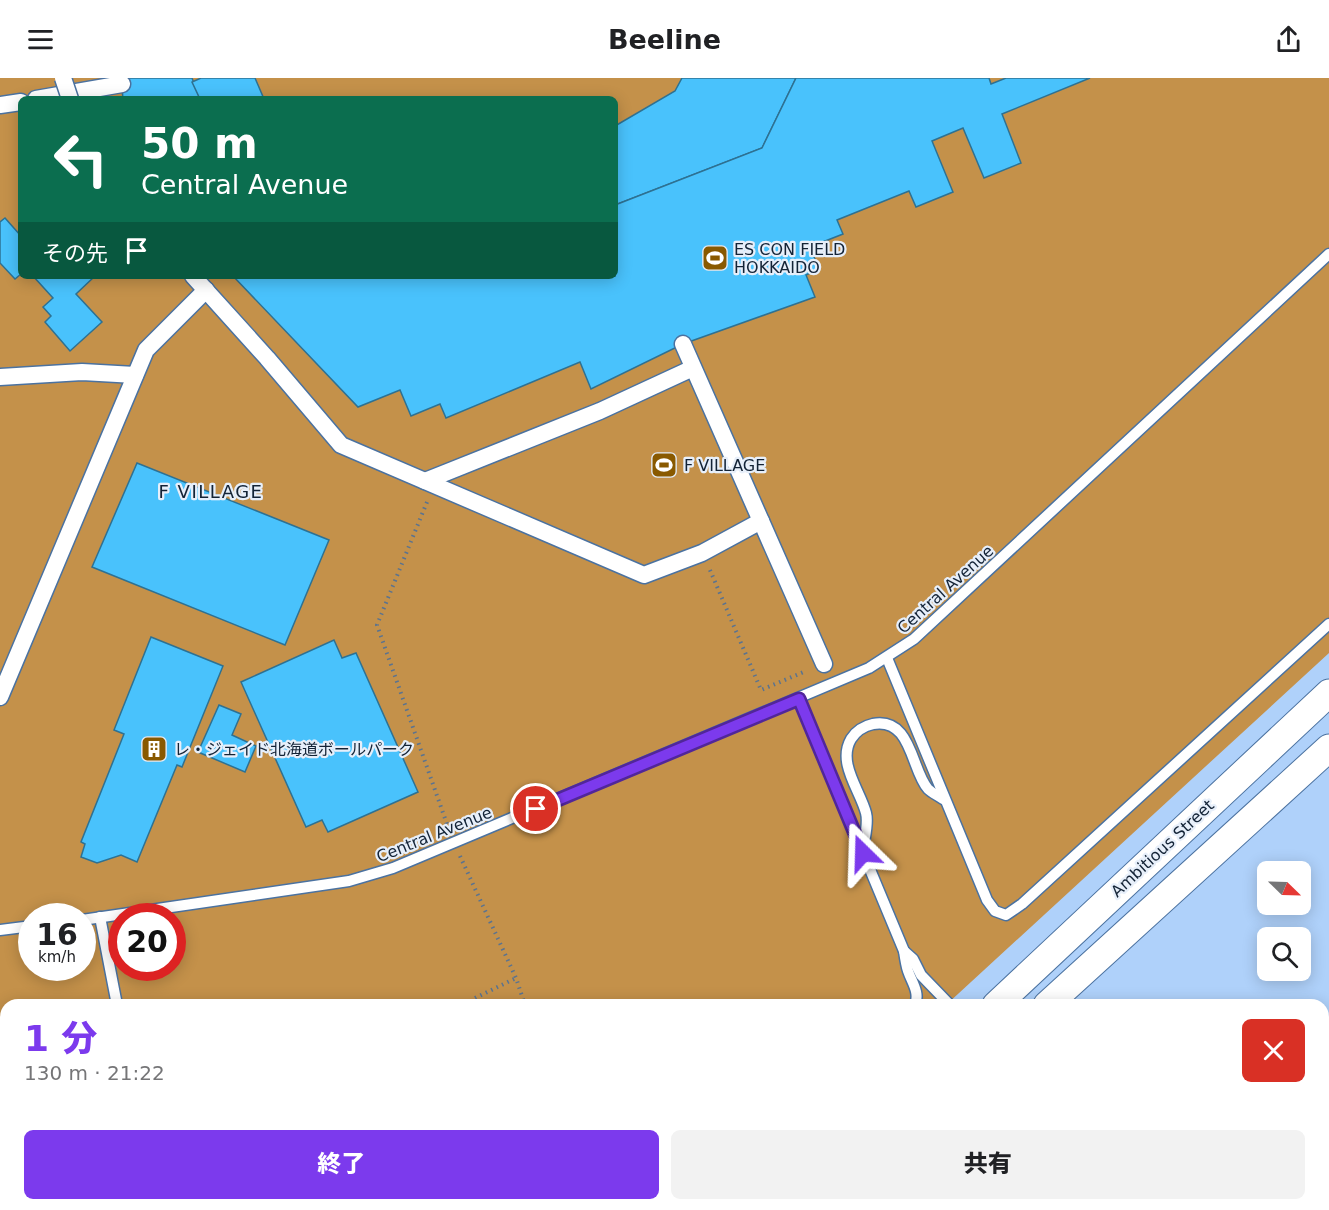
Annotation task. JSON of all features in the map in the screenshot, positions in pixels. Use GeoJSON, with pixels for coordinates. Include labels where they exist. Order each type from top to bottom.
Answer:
{"type":"FeatureCollection","features":[{"type":"Feature","properties":{"kind":"street"},"geometry":{"type":"LineString","coordinates":[[63,78],[69,96]]}},
{"type":"Feature","properties":{"kind":"street"},"geometry":{"type":"LineString","coordinates":[[53,96],[122,84]]}},
{"type":"Feature","properties":{"kind":"street"},"geometry":{"type":"LineString","coordinates":[[0,105],[18,102]]}},
{"type":"Feature","properties":{"kind":"street"},"geometry":{"type":"LineString","coordinates":[[196,279],[341,444],[644,575],[702,553],[761,521]]}},
{"type":"Feature","properties":{"kind":"street"},"geometry":{"type":"LineString","coordinates":[[0,697],[146,350],[206,290]]}},
{"type":"Feature","properties":{"kind":"street"},"geometry":{"type":"LineString","coordinates":[[683,345],[824,664]]}},
{"type":"Feature","properties":{"kind":"street"},"geometry":{"type":"LineString","coordinates":[[430,483],[600,411],[693,368]]}},
{"type":"Feature","properties":{"kind":"street"},"geometry":{"type":"LineString","coordinates":[[0,377],[82,372],[135,375]]}},
{"type":"Feature","properties":{"kind":"street","name":"Ambitious Street"},"geometry":{"type":"LineString","coordinates":[[1002,999],[1329,693]]}},
{"type":"Feature","properties":{"kind":"street"},"geometry":{"type":"LineString","coordinates":[[1054,999],[1329,748]]}},
{"type":"Feature","properties":{"kind":"lane","name":"Central Avenue"},"geometry":{"type":"LineString","coordinates":[[96,918],[349,881],[393,868],[869,668],[914,639],[1329,254]]}},
{"type":"Feature","properties":{"kind":"lane"},"geometry":{"type":"LineString","coordinates":[[887,657],[944,800],[990,906],[1000,914],[1006,915],[1022,904],[1329,624]]}},
{"type":"Feature","properties":{"kind":"lane"},"geometry":{"type":"LineString","coordinates":[[799,699],[904,951],[908,970],[917,991],[917,999]]}},
{"type":"Feature","properties":{"kind":"lane"},"geometry":{"type":"LineString","coordinates":[[863,853],[867,815],[846,759],[850,740],[866,726],[887,725],[905,737],[928,789],[944,800]]}},
{"type":"Feature","properties":{"kind":"lane"},"geometry":{"type":"LineString","coordinates":[[100,917],[116,999]]}},
{"type":"Feature","properties":{"kind":"lane"},"geometry":{"type":"LineString","coordinates":[[0,930],[18,928]]}},
{"type":"Feature","properties":{"kind":"lane"},"geometry":{"type":"LineString","coordinates":[[904,951],[913,959],[921,975],[944,999]]}},
{"type":"Feature","properties":{"kind":"path"},"geometry":{"type":"LineString","coordinates":[[430,483],[377,625],[454,843],[516,978],[523,999]]}},
{"type":"Feature","properties":{"kind":"path"},"geometry":{"type":"LineString","coordinates":[[702,553],[761,690],[824,664]]}},
{"type":"Feature","properties":{"kind":"path"},"geometry":{"type":"LineString","coordinates":[[475,998],[516,978]]}},
{"type":"Feature","properties":{"kind":"shaded area","name":"F VILLAGE"},"geometry":{"type":"Polygon","coordinates":[[[0,78],[1329,78],[1329,653],[953,999],[0,999],[0,78]]]}},
{"type":"Feature","properties":{"kind":"building"},"geometry":{"type":"Polygon","coordinates":[[[121,78],[192,78],[199,96],[123,96],[121,78]]]}},
{"type":"Feature","properties":{"kind":"building"},"geometry":{"type":"Polygon","coordinates":[[[201,78],[255,78],[263,96],[199,96],[192,82],[201,78]]]}},
{"type":"Feature","properties":{"kind":"building"},"geometry":{"type":"Polygon","coordinates":[[[682,78],[796,78],[762,148],[618,204],[618,124],[675,91],[682,78]]]}},
{"type":"Feature","properties":{"kind":"building","name":"ES CON FIELD HOKKAIDO"},"geometry":{"type":"Polygon","coordinates":[[[796,78],[989,78],[991,84],[1006,78],[1090,78],[1002,114],[1021,163],[984,178],[963,128],[932,141],[953,192],[916,207],[909,191],[837,220],[843,234],[810,247],[819,269],[806,275],[815,297],[683,344],[591,389],[580,362],[446,418],[440,404],[411,416],[400,390],[358,407],[236,279],[618,279],[618,204],[762,148],[796,78]]]}},
{"type":"Feature","properties":{"kind":"building"},"geometry":{"type":"Polygon","coordinates":[[[5,218],[18,233],[18,276],[15,279],[0,263],[0,222],[5,218]]]}},
{"type":"Feature","properties":{"kind":"building"},"geometry":{"type":"Polygon","coordinates":[[[36,279],[92,279],[76,294],[102,322],[70,351],[45,322],[51,316],[43,307],[53,298],[36,279]]]}},
{"type":"Feature","properties":{"kind":"building"},"geometry":{"type":"Polygon","coordinates":[[[137,463],[329,540],[285,645],[92,567],[137,463]]]}},
{"type":"Feature","properties":{"kind":"building","name":"レ・ジェイド北海道ボールパーク"},"geometry":{"type":"Polygon","coordinates":[[[151,637],[223,666],[182,767],[177,765],[137,862],[121,855],[97,863],[81,857],[85,844],[81,842],[124,734],[114,730],[151,637]]]}},
{"type":"Feature","properties":{"kind":"building"},"geometry":{"type":"Polygon","coordinates":[[[334,640],[342,658],[356,653],[418,792],[328,832],[322,820],[306,827],[241,682],[334,640]]]}},
{"type":"Feature","properties":{"kind":"building"},"geometry":{"type":"Polygon","coordinates":[[[219,705],[241,714],[232,735],[256,746],[245,772],[198,752],[219,705]]]}},
{"type":"Feature","properties":{"kind":"place","name":"ES CON FIELD HOKKAIDO"},"geometry":{"type":"Point","coordinates":[715,258]}},
{"type":"Feature","properties":{"kind":"place","name":"F VILLAGE"},"geometry":{"type":"Point","coordinates":[664,465]}},
{"type":"Feature","properties":{"kind":"place","name":"レ・ジェイド北海道ボールパーク"},"geometry":{"type":"Point","coordinates":[154,749]}},
{"type":"Feature","properties":{"kind":"district","name":"F VILLAGE"},"geometry":{"type":"Point","coordinates":[211,492]}},
{"type":"Feature","properties":{"kind":"route"},"geometry":{"type":"LineString","coordinates":[[536,809],[799,699],[863,853]]}}]}
